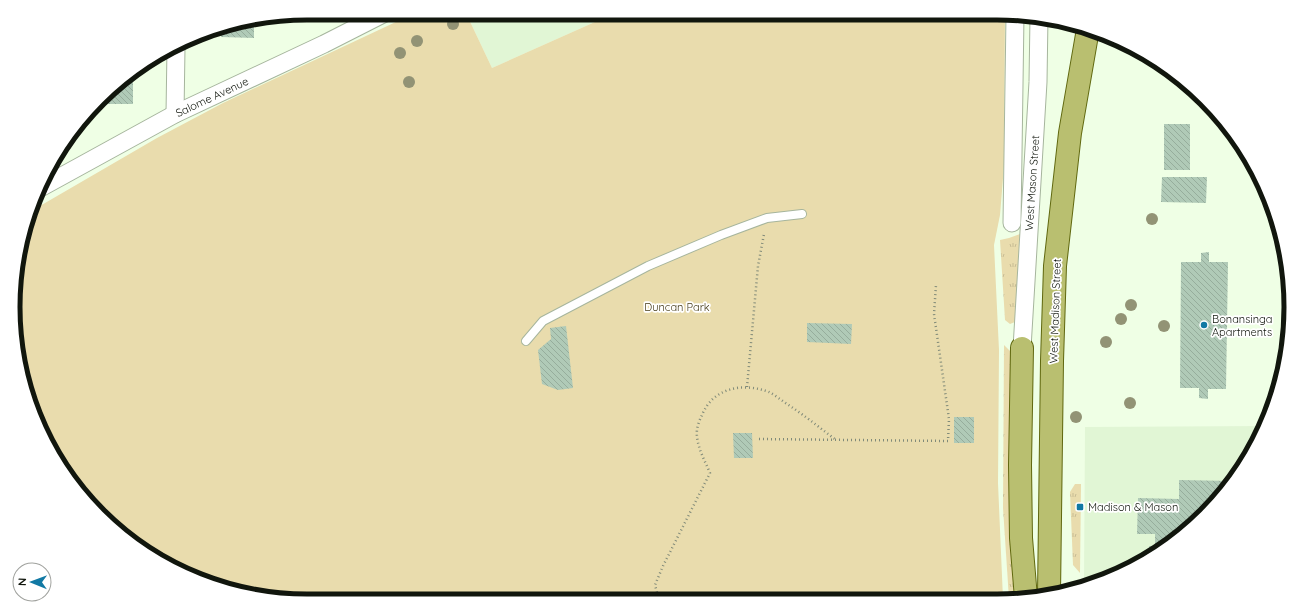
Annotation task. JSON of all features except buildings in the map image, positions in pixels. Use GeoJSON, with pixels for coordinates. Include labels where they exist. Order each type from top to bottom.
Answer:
{"type":"FeatureCollection","features":[{"type":"Feature","properties":{"kind":"main road","name":"West Madison Street"},"geometry":{"type":"LineString","coordinates":[[1049,589],[1052,361],[1055,266],[1070,133],[1087,34]]}},
{"type":"Feature","properties":{"kind":"main road"},"geometry":{"type":"LineString","coordinates":[[1022,348],[1020,465],[1021,538],[1026,592]]}},
{"type":"Feature","properties":{"kind":"street","name":"Salome Avenue"},"geometry":{"type":"LineString","coordinates":[[48,183],[174,114],[324,44],[371,20]]}},
{"type":"Feature","properties":{"kind":"street","name":"West Mason Street"},"geometry":{"type":"LineString","coordinates":[[1012,223],[1015,21]]}},
{"type":"Feature","properties":{"kind":"street","name":"West Mason Street"},"geometry":{"type":"LineString","coordinates":[[1022,348],[1038,82],[1039,23]]}},
{"type":"Feature","properties":{"kind":"street"},"geometry":{"type":"LineString","coordinates":[[174,114],[176,52]]}},
{"type":"Feature","properties":{"kind":"lane"},"geometry":{"type":"LineString","coordinates":[[526,341],[543,321],[618,281],[687,249],[767,218],[802,214]]}},
{"type":"Feature","properties":{"kind":"path"},"geometry":{"type":"LineString","coordinates":[[747,387],[758,266],[767,218]]}},
{"type":"Feature","properties":{"kind":"path"},"geometry":{"type":"LineString","coordinates":[[759,439],[948,441],[949,419],[934,314],[936,285]]}},
{"type":"Feature","properties":{"kind":"path"},"geometry":{"type":"LineString","coordinates":[[657,594],[655,585],[663,566],[710,473],[696,435],[698,423],[711,400],[724,391],[747,387],[770,393],[799,412],[836,440]]}},
{"type":"Feature","properties":{"kind":"shaded area"},"geometry":{"type":"Polygon","coordinates":[[[469,20],[599,20],[492,68],[469,20]]]}},
{"type":"Feature","properties":{"kind":"shaded area"},"geometry":{"type":"Polygon","coordinates":[[[1258,426],[1246,450],[1225,482],[1186,523],[1172,535],[1140,556],[1107,572],[1084,580],[1085,427],[1258,426]]]}},
{"type":"Feature","properties":{"kind":"green space","name":"Duncan Park"},"geometry":{"type":"Polygon","coordinates":[[[400,20],[469,20],[492,68],[599,20],[1005,20],[1004,166],[1000,215],[994,245],[999,350],[998,483],[1003,594],[307,594],[270,592],[233,584],[197,572],[163,556],[132,535],[91,496],[68,466],[50,434],[35,399],[22,344],[20,307],[22,270],[30,233],[38,207],[157,138],[223,103],[400,20]]]}},
{"type":"Feature","properties":{"kind":"green space"},"geometry":{"type":"Polygon","coordinates":[[[1020,234],[1015,322],[1010,324],[1005,320],[1000,240],[1020,234]]]}},
{"type":"Feature","properties":{"kind":"green space"},"geometry":{"type":"Polygon","coordinates":[[[1004,345],[1011,352],[1020,593],[1009,593],[1003,508],[1004,345]]]}},
{"type":"Feature","properties":{"kind":"green space"},"geometry":{"type":"Polygon","coordinates":[[[1075,484],[1081,484],[1080,573],[1073,565],[1070,492],[1075,484]]]}},
{"type":"Feature","properties":{"kind":"place","name":"Bonansinga Apartments"},"geometry":{"type":"Point","coordinates":[1204,325]}},
{"type":"Feature","properties":{"kind":"place","name":"Madison & Mason"},"geometry":{"type":"Point","coordinates":[1080,507]}}]}
